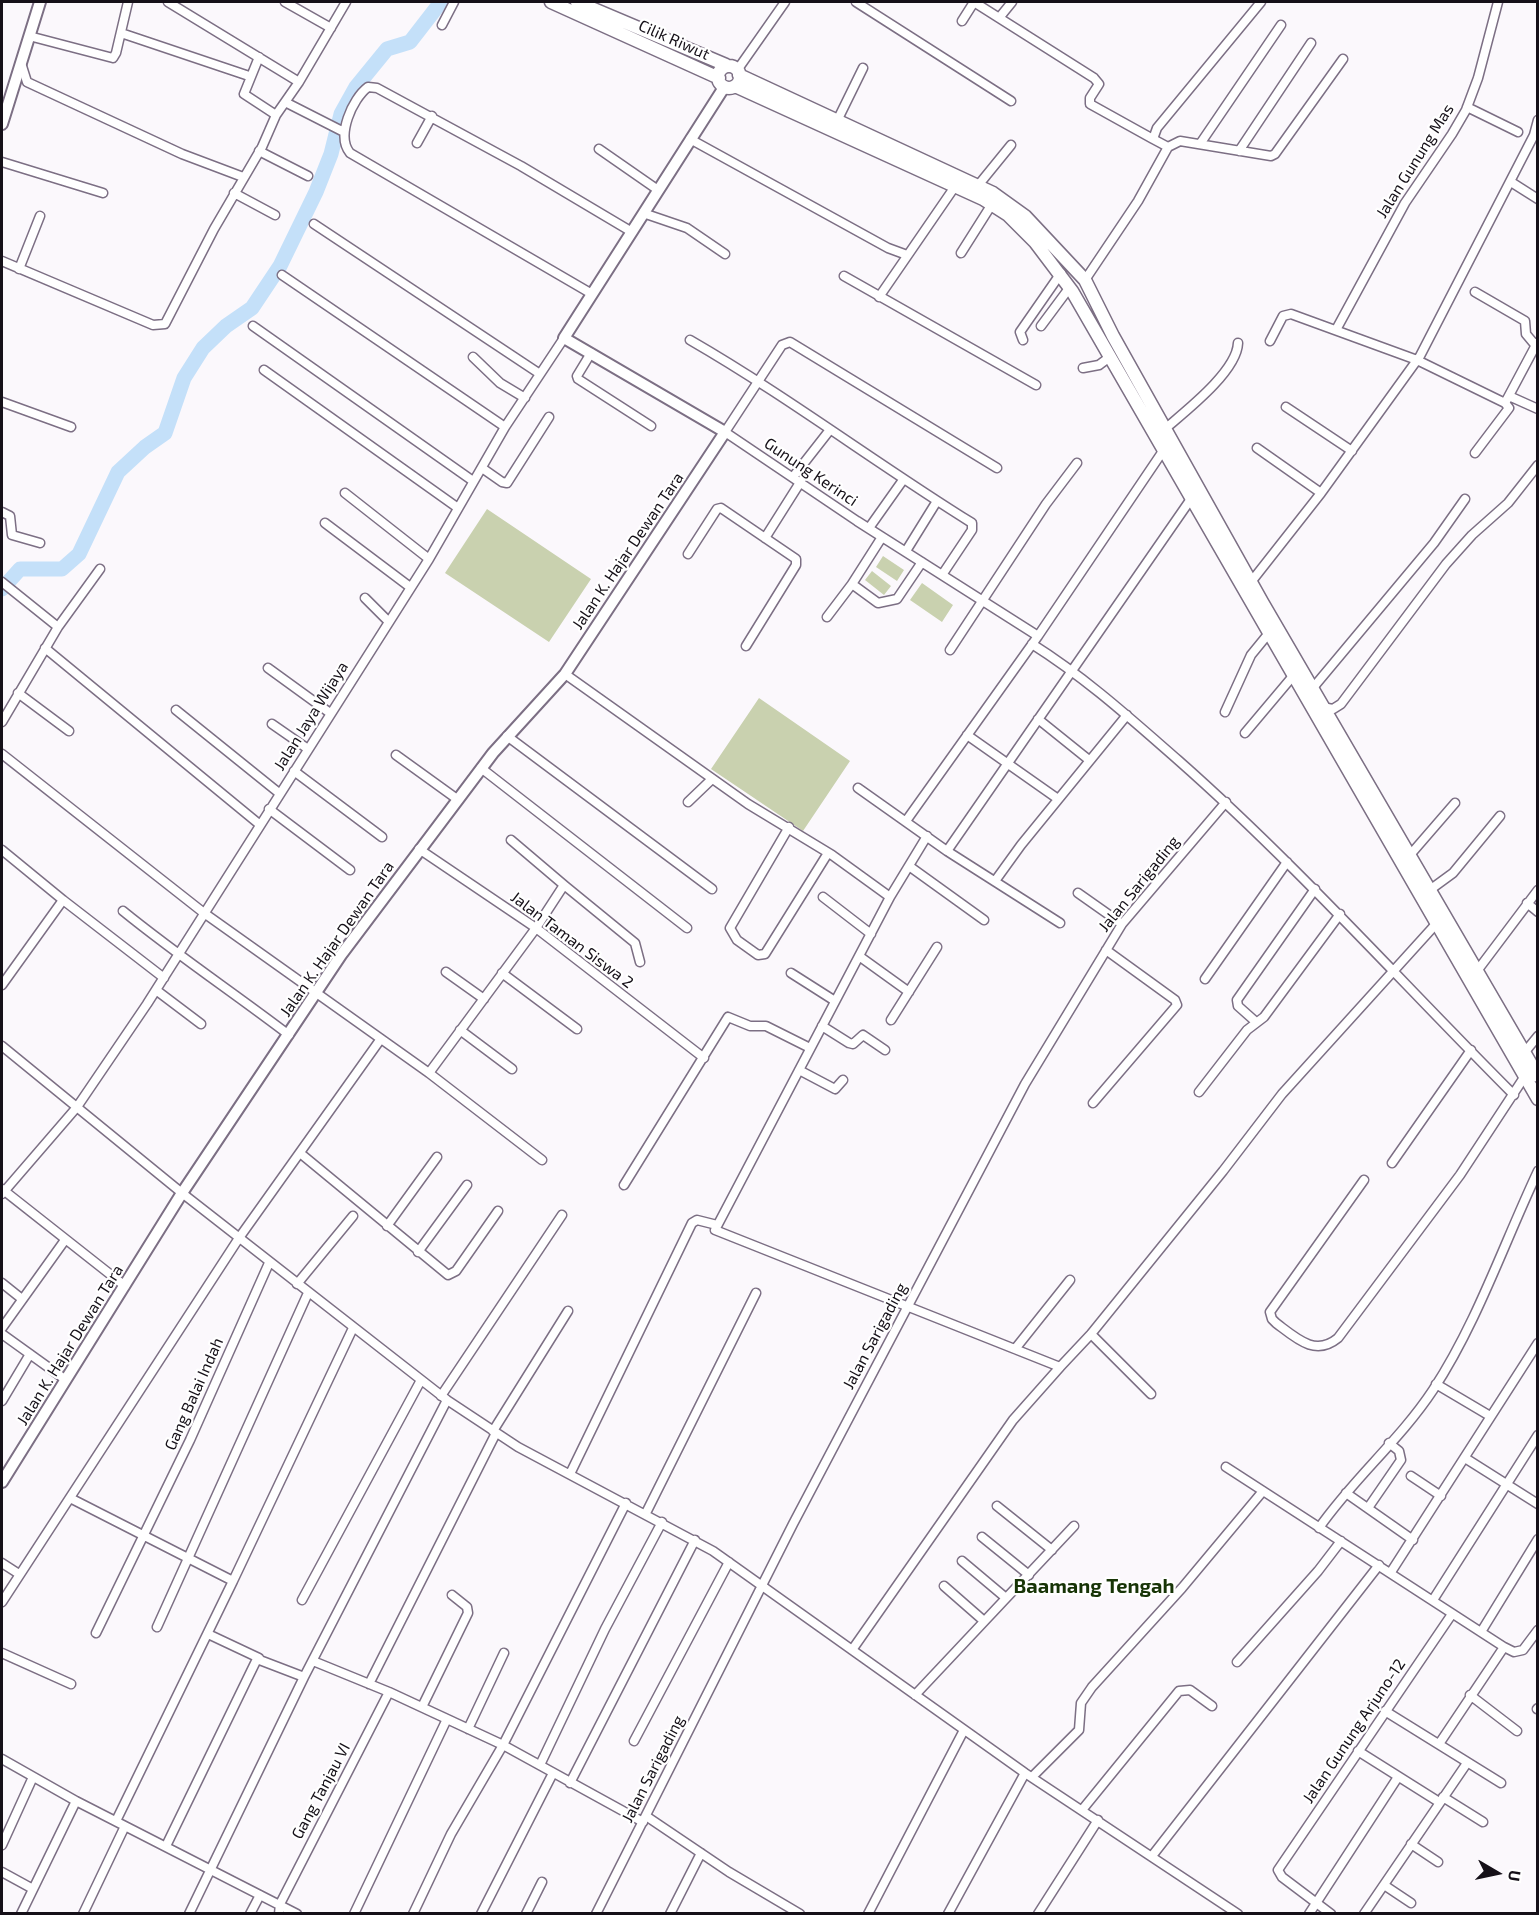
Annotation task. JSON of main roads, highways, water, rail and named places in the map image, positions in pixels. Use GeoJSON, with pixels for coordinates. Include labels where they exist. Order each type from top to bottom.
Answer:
{"type":"FeatureCollection","features":[{"type":"Feature","properties":{"kind":"main road","name":"Cilik Riwut"},"geometry":{"type":"LineString","coordinates":[[577,2],[733,81]]}},
{"type":"Feature","properties":{"kind":"main road","name":"Cilik Riwut"},"geometry":{"type":"LineString","coordinates":[[557,3],[733,81]]}},
{"type":"Feature","properties":{"kind":"main road"},"geometry":{"type":"LineString","coordinates":[[733,81],[837,121],[976,189],[1025,216],[1085,280],[1113,336],[1201,489],[1251,582],[1269,633],[1293,676],[1425,893],[1477,971],[1496,1015],[1531,1076]]}},
{"type":"Feature","properties":{"kind":"main road"},"geometry":{"type":"LineString","coordinates":[[733,81],[956,185],[976,189],[1015,221],[1061,273],[1111,356],[1191,499],[1312,689],[1410,855],[1436,924],[1524,1053],[1538,1099]]}},
{"type":"Feature","properties":{"kind":"waterway"},"geometry":{"type":"LineString","coordinates":[[2,589],[20,569],[62,569],[79,554],[118,472],[145,447],[165,433],[184,378],[203,348],[226,326],[252,308],[280,266],[316,192],[331,154],[341,114],[356,87],[387,49],[410,42],[441,2]]}},
{"type":"Feature","properties":{"kind":"district","name":"Baamang Tengah"},"geometry":{"type":"Point","coordinates":[1094,1586]}}]}
